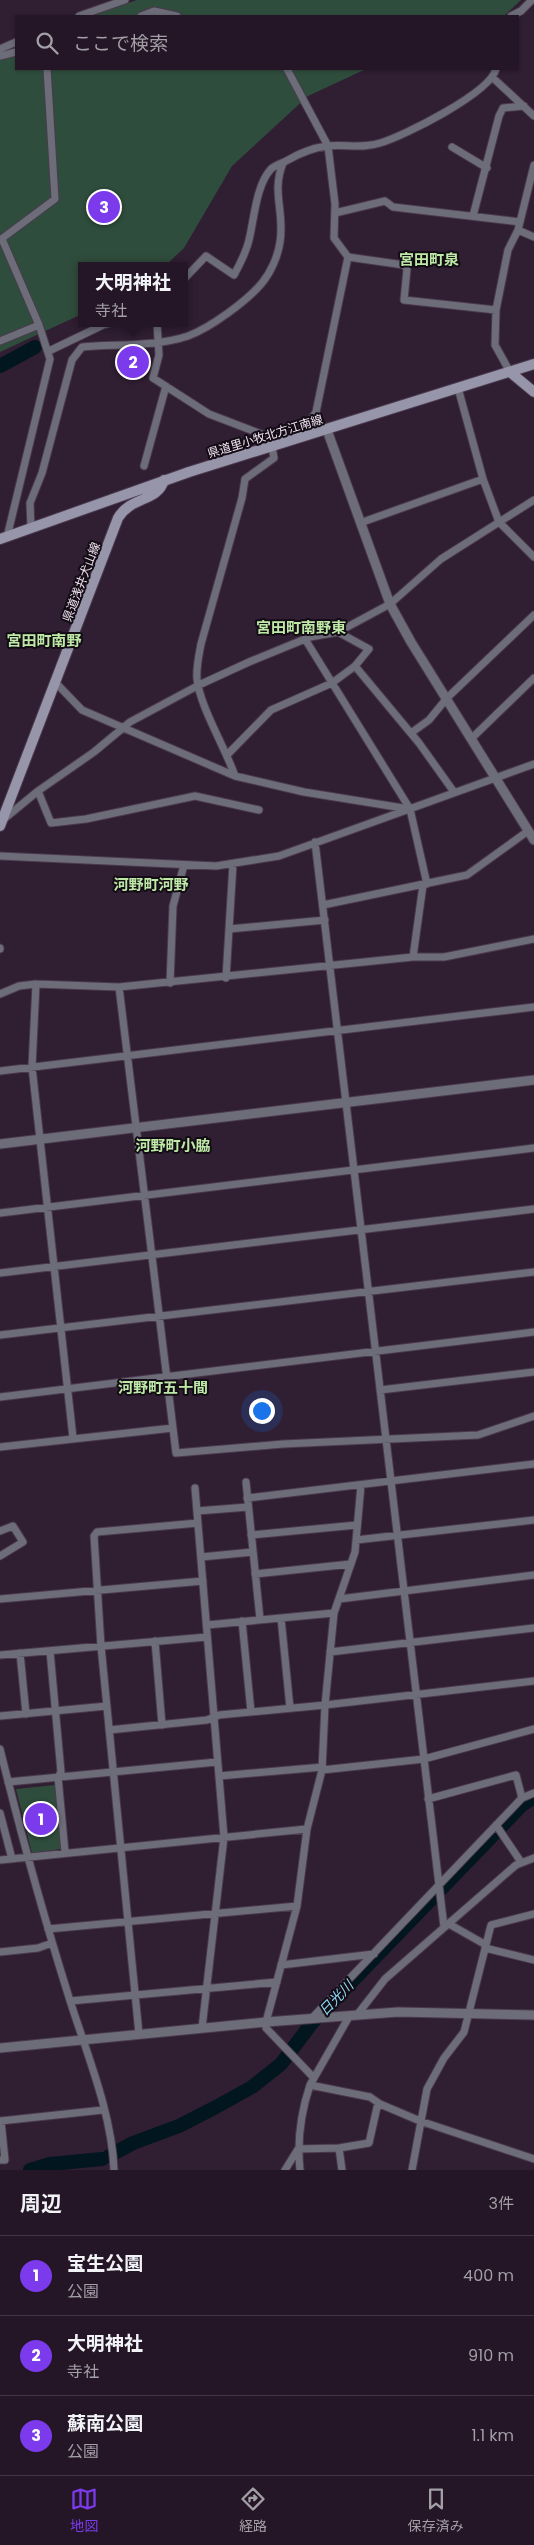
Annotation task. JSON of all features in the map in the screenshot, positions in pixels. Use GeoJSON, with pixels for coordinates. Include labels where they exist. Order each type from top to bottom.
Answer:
{"type":"FeatureCollection","features":[{"type":"Feature","properties":{"kind":"main road"},"geometry":{"type":"LineString","coordinates":[[510,372],[534,364]]}},
{"type":"Feature","properties":{"kind":"main road","name":"県道里小牧北方江南線"},"geometry":{"type":"LineString","coordinates":[[4,538],[164,480],[510,372]]}},
{"type":"Feature","properties":{"kind":"main road"},"geometry":{"type":"LineString","coordinates":[[510,372],[534,392]]}},
{"type":"Feature","properties":{"kind":"main road","name":"県道浅井犬山線"},"geometry":{"type":"LineString","coordinates":[[1,823],[118,518],[131,504],[157,493],[164,480]]}},
{"type":"Feature","properties":{"kind":"street"},"geometry":{"type":"LineString","coordinates":[[93,13],[125,0]]}},
{"type":"Feature","properties":{"kind":"street"},"geometry":{"type":"LineString","coordinates":[[513,15],[522,11],[533,0]]}},
{"type":"Feature","properties":{"kind":"street"},"geometry":{"type":"LineString","coordinates":[[144,15],[154,11],[172,15]]}},
{"type":"Feature","properties":{"kind":"street"},"geometry":{"type":"LineString","coordinates":[[0,49],[15,42]]}},
{"type":"Feature","properties":{"kind":"street"},"geometry":{"type":"LineString","coordinates":[[0,56],[15,52]]}},
{"type":"Feature","properties":{"kind":"street"},"geometry":{"type":"LineString","coordinates":[[4,538],[45,385],[49,351],[1,239],[55,199],[47,70]]}},
{"type":"Feature","properties":{"kind":"street"},"geometry":{"type":"LineString","coordinates":[[287,70],[328,146],[332,164],[335,213],[334,238],[348,257],[404,265],[407,269],[404,300],[496,310]]}},
{"type":"Feature","properties":{"kind":"street"},"geometry":{"type":"LineString","coordinates":[[188,275],[206,256],[234,275],[249,242],[253,213],[260,196],[262,184],[272,169],[305,151],[328,146],[358,147],[380,143],[396,137],[455,107],[492,77],[496,70]]}},
{"type":"Feature","properties":{"kind":"street"},"geometry":{"type":"LineString","coordinates":[[492,77],[534,116]]}},
{"type":"Feature","properties":{"kind":"street"},"geometry":{"type":"LineString","coordinates":[[473,216],[503,108],[524,106]]}},
{"type":"Feature","properties":{"kind":"street"},"geometry":{"type":"LineString","coordinates":[[452,147],[487,168]]}},
{"type":"Feature","properties":{"kind":"street"},"geometry":{"type":"LineString","coordinates":[[31,529],[30,503],[42,473],[72,360],[82,348],[159,342],[189,336],[222,316],[262,284],[275,261],[280,243],[282,216],[276,186],[283,163]]}},
{"type":"Feature","properties":{"kind":"street"},"geometry":{"type":"LineString","coordinates":[[510,372],[495,345],[496,310],[508,250],[519,226],[534,166]]}},
{"type":"Feature","properties":{"kind":"street"},"geometry":{"type":"LineString","coordinates":[[335,213],[385,201],[393,207],[473,216],[519,226],[534,237]]}},
{"type":"Feature","properties":{"kind":"street"},"geometry":{"type":"LineString","coordinates":[[299,439],[316,412],[348,257]]}},
{"type":"Feature","properties":{"kind":"street"},"geometry":{"type":"LineString","coordinates":[[0,341],[39,325]]}},
{"type":"Feature","properties":{"kind":"street"},"geometry":{"type":"LineString","coordinates":[[49,351],[98,327]]}},
{"type":"Feature","properties":{"kind":"street"},"geometry":{"type":"LineString","coordinates":[[157,327],[159,355],[153,378],[209,414],[284,444]]}},
{"type":"Feature","properties":{"kind":"street"},"geometry":{"type":"LineString","coordinates":[[144,466],[166,386]]}},
{"type":"Feature","properties":{"kind":"street"},"geometry":{"type":"LineString","coordinates":[[458,388],[483,480],[498,522],[534,557]]}},
{"type":"Feature","properties":{"kind":"street"},"geometry":{"type":"LineString","coordinates":[[323,905],[467,875],[532,835],[410,642],[390,604],[327,430]]}},
{"type":"Feature","properties":{"kind":"street"},"geometry":{"type":"LineString","coordinates":[[235,776],[228,754],[198,685],[197,668],[201,644],[246,479],[274,458],[272,447]]}},
{"type":"Feature","properties":{"kind":"street"},"geometry":{"type":"LineString","coordinates":[[360,523],[483,480]]}},
{"type":"Feature","properties":{"kind":"street"},"geometry":{"type":"LineString","coordinates":[[1,823],[38,792],[94,752],[121,727],[198,685],[305,639],[338,632],[390,604],[441,558],[534,500]]}},
{"type":"Feature","properties":{"kind":"street"},"geometry":{"type":"LineString","coordinates":[[411,733],[429,720],[447,698],[534,615]]}},
{"type":"Feature","properties":{"kind":"street"},"geometry":{"type":"LineString","coordinates":[[228,754],[271,710],[332,683],[355,666],[369,649],[338,632]]}},
{"type":"Feature","properties":{"kind":"street"},"geometry":{"type":"LineString","coordinates":[[305,639],[410,809],[425,884],[413,958]]}},
{"type":"Feature","properties":{"kind":"street"},"geometry":{"type":"LineString","coordinates":[[355,666],[411,733],[454,792]]}},
{"type":"Feature","properties":{"kind":"street"},"geometry":{"type":"LineString","coordinates":[[472,738],[534,678]]}},
{"type":"Feature","properties":{"kind":"street"},"geometry":{"type":"LineString","coordinates":[[55,682],[82,710],[235,776],[304,792],[410,809]]}},
{"type":"Feature","properties":{"kind":"street"},"geometry":{"type":"LineString","coordinates":[[0,856],[184,865],[233,864],[278,856],[534,764]]}},
{"type":"Feature","properties":{"kind":"street"},"geometry":{"type":"LineString","coordinates":[[38,792],[50,823],[86,818],[195,796],[259,810]]}},
{"type":"Feature","properties":{"kind":"street"},"geometry":{"type":"LineString","coordinates":[[315,842],[397,1536],[418,1695],[439,1890],[446,1925],[485,1947],[534,1960]]}},
{"type":"Feature","properties":{"kind":"street"},"geometry":{"type":"LineString","coordinates":[[226,978],[233,864]]}},
{"type":"Feature","properties":{"kind":"street"},"geometry":{"type":"LineString","coordinates":[[170,983],[173,906],[184,865]]}},
{"type":"Feature","properties":{"kind":"street"},"geometry":{"type":"LineString","coordinates":[[229,929],[324,920]]}},
{"type":"Feature","properties":{"kind":"street"},"geometry":{"type":"LineString","coordinates":[[0,984],[1,993],[19,986],[36,984],[119,988],[413,958],[444,957],[534,939]]}},
{"type":"Feature","properties":{"kind":"street"},"geometry":{"type":"LineString","coordinates":[[36,984],[32,1067],[73,1438]]}},
{"type":"Feature","properties":{"kind":"street"},"geometry":{"type":"LineString","coordinates":[[119,988],[176,1453],[478,1435],[534,1416]]}},
{"type":"Feature","properties":{"kind":"street"},"geometry":{"type":"LineString","coordinates":[[0,1071],[534,1007]]}},
{"type":"Feature","properties":{"kind":"street"},"geometry":{"type":"LineString","coordinates":[[0,1144],[534,1080]]}},
{"type":"Feature","properties":{"kind":"street"},"geometry":{"type":"LineString","coordinates":[[0,1213],[534,1148]]}},
{"type":"Feature","properties":{"kind":"street"},"geometry":{"type":"LineString","coordinates":[[0,1274],[534,1210]]}},
{"type":"Feature","properties":{"kind":"street"},"geometry":{"type":"LineString","coordinates":[[0,1335],[534,1272]]}},
{"type":"Feature","properties":{"kind":"street"},"geometry":{"type":"LineString","coordinates":[[0,1397],[534,1332]]}},
{"type":"Feature","properties":{"kind":"street"},"geometry":{"type":"LineString","coordinates":[[380,1390],[534,1372]]}},
{"type":"Feature","properties":{"kind":"street"},"geometry":{"type":"LineString","coordinates":[[0,1447],[173,1428]]}},
{"type":"Feature","properties":{"kind":"street"},"geometry":{"type":"LineString","coordinates":[[248,1498],[534,1464]]}},
{"type":"Feature","properties":{"kind":"street"},"geometry":{"type":"LineString","coordinates":[[246,1482],[260,1620]]}},
{"type":"Feature","properties":{"kind":"street"},"geometry":{"type":"LineString","coordinates":[[360,1485],[356,1540],[351,1564],[334,1612],[325,1705],[322,1769],[307,1829],[297,1906],[276,1982],[266,2028],[312,2081],[370,2096],[378,2103],[420,2121],[534,2159]]}},
{"type":"Feature","properties":{"kind":"street"},"geometry":{"type":"LineString","coordinates":[[194,1488],[224,1837],[202,2028]]}},
{"type":"Feature","properties":{"kind":"street"},"geometry":{"type":"LineString","coordinates":[[196,1511],[248,1506]]}},
{"type":"Feature","properties":{"kind":"street"},"geometry":{"type":"LineString","coordinates":[[356,1540],[534,1520]]}},
{"type":"Feature","properties":{"kind":"street"},"geometry":{"type":"LineString","coordinates":[[138,2034],[101,1646],[94,1536],[97,1532],[198,1523]]}},
{"type":"Feature","properties":{"kind":"street"},"geometry":{"type":"LineString","coordinates":[[251,1535],[357,1525]]}},
{"type":"Feature","properties":{"kind":"street"},"geometry":{"type":"LineString","coordinates":[[0,1531],[12,1526],[23,1542],[0,1556]]}},
{"type":"Feature","properties":{"kind":"street"},"geometry":{"type":"LineString","coordinates":[[201,1557],[253,1552]]}},
{"type":"Feature","properties":{"kind":"street"},"geometry":{"type":"LineString","coordinates":[[255,1574],[351,1564]]}},
{"type":"Feature","properties":{"kind":"street"},"geometry":{"type":"LineString","coordinates":[[339,1599],[534,1576]]}},
{"type":"Feature","properties":{"kind":"street"},"geometry":{"type":"LineString","coordinates":[[0,1599],[203,1581]]}},
{"type":"Feature","properties":{"kind":"street"},"geometry":{"type":"LineString","coordinates":[[207,1625],[334,1612]]}},
{"type":"Feature","properties":{"kind":"street"},"geometry":{"type":"LineString","coordinates":[[281,1618],[290,1708]]}},
{"type":"Feature","properties":{"kind":"street"},"geometry":{"type":"LineString","coordinates":[[242,1621],[251,1712]]}},
{"type":"Feature","properties":{"kind":"street"},"geometry":{"type":"LineString","coordinates":[[330,1652],[534,1628]]}},
{"type":"Feature","properties":{"kind":"street"},"geometry":{"type":"LineString","coordinates":[[0,1655],[206,1637]]}},
{"type":"Feature","properties":{"kind":"street"},"geometry":{"type":"LineString","coordinates":[[155,1641],[162,1725]]}},
{"type":"Feature","properties":{"kind":"street"},"geometry":{"type":"LineString","coordinates":[[50,1651],[61,1772],[58,1777],[65,1852]]}},
{"type":"Feature","properties":{"kind":"street"},"geometry":{"type":"LineString","coordinates":[[20,1653],[26,1714]]}},
{"type":"Feature","properties":{"kind":"street"},"geometry":{"type":"LineString","coordinates":[[109,1730],[162,1725],[251,1712],[534,1681]]}},
{"type":"Feature","properties":{"kind":"street"},"geometry":{"type":"LineString","coordinates":[[0,1716],[107,1706]]}},
{"type":"Feature","properties":{"kind":"street"},"geometry":{"type":"LineString","coordinates":[[219,1776],[322,1769],[424,1759],[534,1729]]}},
{"type":"Feature","properties":{"kind":"street"},"geometry":{"type":"LineString","coordinates":[[0,1749],[52,1943],[84,2040],[104,2110],[114,2170]]}},
{"type":"Feature","properties":{"kind":"street"},"geometry":{"type":"LineString","coordinates":[[8,1782],[217,1762]]}},
{"type":"Feature","properties":{"kind":"street"},"geometry":{"type":"LineString","coordinates":[[428,1799],[516,1775],[522,1798]]}},
{"type":"Feature","properties":{"kind":"street"},"geometry":{"type":"LineString","coordinates":[[316,2017],[374,1954],[498,1828],[522,1798],[534,1793]]}},
{"type":"Feature","properties":{"kind":"street"},"geometry":{"type":"LineString","coordinates":[[0,1813],[12,1858]]}},
{"type":"Feature","properties":{"kind":"street"},"geometry":{"type":"LineString","coordinates":[[498,1828],[521,1862]]}},
{"type":"Feature","properties":{"kind":"street"},"geometry":{"type":"LineString","coordinates":[[0,1860],[27,1855],[307,1829]]}},
{"type":"Feature","properties":{"kind":"street"},"geometry":{"type":"LineString","coordinates":[[300,2170],[298,2149],[306,2097],[312,2081],[353,2015],[385,1979],[446,1925],[521,1862],[534,1858]]}},
{"type":"Feature","properties":{"kind":"street"},"geometry":{"type":"LineString","coordinates":[[48,1929],[297,1906]]}},
{"type":"Feature","properties":{"kind":"street"},"geometry":{"type":"LineString","coordinates":[[412,2170],[427,2089],[444,2058],[464,2032],[467,2012],[491,1925],[534,1914]]}},
{"type":"Feature","properties":{"kind":"street"},"geometry":{"type":"LineString","coordinates":[[0,1952],[38,1948],[52,1943]]}},
{"type":"Feature","properties":{"kind":"street"},"geometry":{"type":"LineString","coordinates":[[281,1965],[374,1954]]}},
{"type":"Feature","properties":{"kind":"street"},"geometry":{"type":"LineString","coordinates":[[70,2001],[276,1982]]}},
{"type":"Feature","properties":{"kind":"street"},"geometry":{"type":"LineString","coordinates":[[0,2048],[316,2017],[467,2012],[534,2015]]}},
{"type":"Feature","properties":{"kind":"street"},"geometry":{"type":"LineString","coordinates":[[298,2149],[339,2148],[369,2143],[378,2103]]}},
{"type":"Feature","properties":{"kind":"street"},"geometry":{"type":"LineString","coordinates":[[0,2160],[5,2160],[0,2121],[104,2110]]}},
{"type":"Feature","properties":{"kind":"street"},"geometry":{"type":"LineString","coordinates":[[339,2148],[342,2170]]}},
{"type":"Feature","properties":{"kind":"street"},"geometry":{"type":"LineString","coordinates":[[285,2170],[298,2149]]}},
{"type":"Feature","properties":{"kind":"green space"},"geometry":{"type":"Polygon","coordinates":[[[137,0],[521,0],[505,15],[93,15],[137,0]]]}},
{"type":"Feature","properties":{"kind":"green space"},"geometry":{"type":"Polygon","coordinates":[[[15,46],[15,70],[364,70],[308,96],[232,166],[184,248],[169,262],[78,262],[78,316],[0,352],[0,53],[15,46]]]}},
{"type":"Feature","properties":{"kind":"green space"},"geometry":{"type":"Polygon","coordinates":[[[55,1785],[61,1849],[32,1853],[16,1789],[55,1785]]]}},
{"type":"Feature","properties":{"kind":"waterway"},"geometry":{"type":"LineString","coordinates":[[0,366],[35,347]]}},
{"type":"Feature","properties":{"kind":"waterway","name":"日光川"},"geometry":{"type":"LineString","coordinates":[[109,2156],[133,2143],[179,2126],[216,2107],[252,2087],[281,2064],[312,2023],[522,1805],[534,1797]]}},
{"type":"Feature","properties":{"kind":"waterway","name":"日光川"},"geometry":{"type":"LineString","coordinates":[[30,2170],[50,2164],[102,2159]]}},
{"type":"Feature","properties":{"kind":"place","name":"蘇南公園"},"geometry":{"type":"Point","coordinates":[104,207]}},
{"type":"Feature","properties":{"kind":"place","name":"大明神社"},"geometry":{"type":"Point","coordinates":[133,362]}},
{"type":"Feature","properties":{"kind":"place","name":"宝生公園"},"geometry":{"type":"Point","coordinates":[41,1819]}},
{"type":"Feature","properties":{"kind":"district","name":"宮田町泉"},"geometry":{"type":"Point","coordinates":[429,259]}},
{"type":"Feature","properties":{"kind":"district","name":"宮田町南野東"},"geometry":{"type":"Point","coordinates":[301,627]}},
{"type":"Feature","properties":{"kind":"district","name":"宮田町南野"},"geometry":{"type":"Point","coordinates":[44,640]}},
{"type":"Feature","properties":{"kind":"district","name":"河野町河野"},"geometry":{"type":"Point","coordinates":[151,884]}},
{"type":"Feature","properties":{"kind":"district","name":"河野町小脇"},"geometry":{"type":"Point","coordinates":[173,1145]}},
{"type":"Feature","properties":{"kind":"district","name":"河野町五十間"},"geometry":{"type":"Point","coordinates":[163,1387]}}]}
